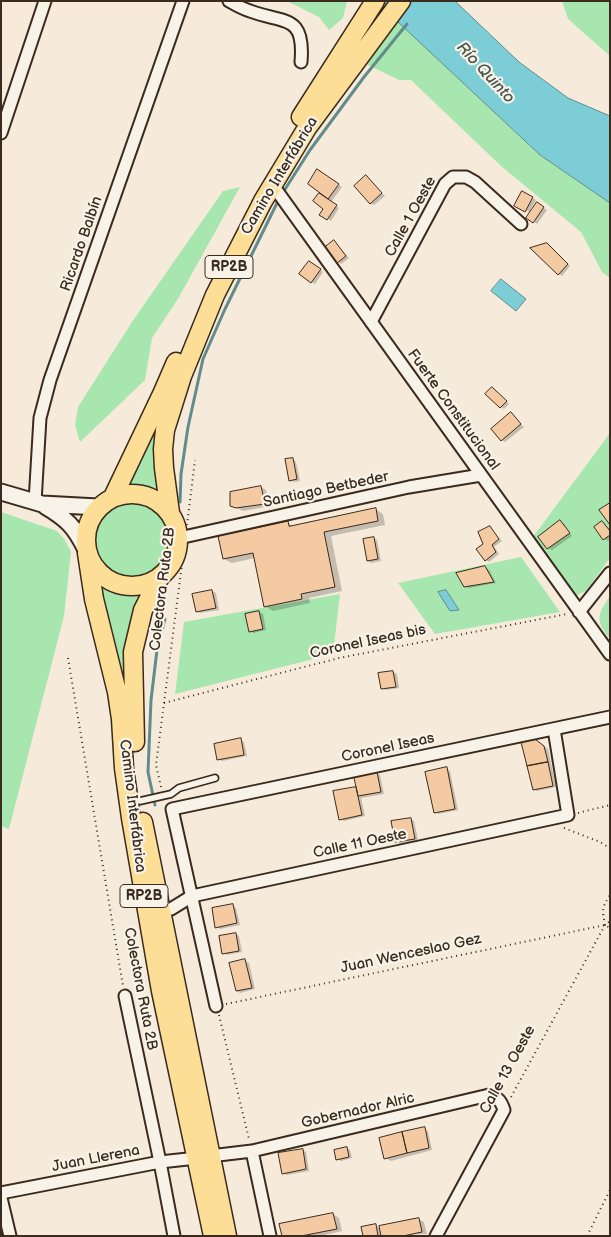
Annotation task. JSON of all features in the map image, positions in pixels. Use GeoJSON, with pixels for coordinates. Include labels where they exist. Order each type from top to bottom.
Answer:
{"type":"FeatureCollection","features":[{"type":"Feature","properties":{"kind":"main road","name":"Camino Interfábrica"},"geometry":{"type":"LineString","coordinates":[[170,513],[163,449],[168,421],[182,376],[215,295],[236,251],[272,184],[358,44],[375,1]]}},
{"type":"Feature","properties":{"kind":"main road","name":"Camino Interfábrica"},"geometry":{"type":"LineString","coordinates":[[114,497],[163,392],[222,252],[300,118],[358,44],[401,1]]}},
{"type":"Feature","properties":{"kind":"main road"},"geometry":{"type":"LineString","coordinates":[[1,492],[38,503],[63,517],[78,533],[96,570],[107,579],[120,585],[134,586],[148,584],[160,577]]}},
{"type":"Feature","properties":{"kind":"main road","name":"Camino Interfábrica"},"geometry":{"type":"LineString","coordinates":[[214,1236],[204,1157],[136,771],[133,652],[143,610],[160,577],[174,559],[183,537],[170,513],[159,502],[145,495],[129,493],[114,497],[98,507],[90,518],[85,532],[86,552],[94,599],[122,719],[124,768],[131,818],[161,991],[204,1157],[227,1236]]}},
{"type":"Feature","properties":{"kind":"main road"},"geometry":{"type":"LineString","coordinates":[[38,503],[98,507]]}},
{"type":"Feature","properties":{"kind":"street"},"geometry":{"type":"LineString","coordinates":[[1,133],[45,1]]}},
{"type":"Feature","properties":{"kind":"street","name":"Ricardo Balbín"},"geometry":{"type":"LineString","coordinates":[[38,503],[40,418],[50,380],[183,1]]}},
{"type":"Feature","properties":{"kind":"street"},"geometry":{"type":"LineString","coordinates":[[228,1],[251,12],[289,22],[298,30],[303,43],[301,62]]}},
{"type":"Feature","properties":{"kind":"street","name":"Calle 1 Oeste"},"geometry":{"type":"LineString","coordinates":[[371,322],[445,184],[453,177],[466,177],[474,182],[520,224]]}},
{"type":"Feature","properties":{"kind":"street","name":"Fuerte Constitucional"},"geometry":{"type":"LineString","coordinates":[[272,184],[610,654]]}},
{"type":"Feature","properties":{"kind":"street","name":"Santiago Betbeder"},"geometry":{"type":"LineString","coordinates":[[183,537],[409,487],[481,476]]}},
{"type":"Feature","properties":{"kind":"street"},"geometry":{"type":"LineString","coordinates":[[580,612],[610,574]]}},
{"type":"Feature","properties":{"kind":"street","name":"Coronel Iseas"},"geometry":{"type":"LineString","coordinates":[[192,896],[172,810],[610,717]]}},
{"type":"Feature","properties":{"kind":"street"},"geometry":{"type":"LineString","coordinates":[[554,729],[568,815]]}},
{"type":"Feature","properties":{"kind":"street","name":"Calle 11 Oeste"},"geometry":{"type":"LineString","coordinates":[[162,912],[171,909],[192,896],[568,815]]}},
{"type":"Feature","properties":{"kind":"street"},"geometry":{"type":"LineString","coordinates":[[192,896],[216,1006]]}},
{"type":"Feature","properties":{"kind":"street","name":"Colectora Ruta 2B"},"geometry":{"type":"LineString","coordinates":[[125,996],[174,1236]]}},
{"type":"Feature","properties":{"kind":"street","name":"Gobernador Alric"},"geometry":{"type":"LineString","coordinates":[[204,1157],[252,1151],[489,1095],[501,1100],[504,1110]]}},
{"type":"Feature","properties":{"kind":"street","name":"Calle 13 Oeste"},"geometry":{"type":"LineString","coordinates":[[436,1236],[504,1110]]}},
{"type":"Feature","properties":{"kind":"street"},"geometry":{"type":"LineString","coordinates":[[252,1151],[270,1236]]}},
{"type":"Feature","properties":{"kind":"street","name":"Juan Llerena"},"geometry":{"type":"LineString","coordinates":[[1,1193],[160,1162],[204,1157]]}},
{"type":"Feature","properties":{"kind":"street"},"geometry":{"type":"LineString","coordinates":[[1,1198],[10,1236]]}},
{"type":"Feature","properties":{"kind":"lane"},"geometry":{"type":"LineString","coordinates":[[140,801],[171,794],[179,788],[216,778]]}},
{"type":"Feature","properties":{"kind":"path","name":"Colectora Ruta 2B"},"geometry":{"type":"LineString","coordinates":[[162,792],[156,765],[183,537],[195,460]]}},
{"type":"Feature","properties":{"kind":"path","name":"Coronel Iseas bis"},"geometry":{"type":"LineString","coordinates":[[164,703],[339,658],[580,612]]}},
{"type":"Feature","properties":{"kind":"path","name":"Colectora Ruta 2B"},"geometry":{"type":"LineString","coordinates":[[68,658],[125,996]]}},
{"type":"Feature","properties":{"kind":"path"},"geometry":{"type":"LineString","coordinates":[[568,815],[610,805]]}},
{"type":"Feature","properties":{"kind":"path"},"geometry":{"type":"LineString","coordinates":[[543,820],[600,842],[610,848]]}},
{"type":"Feature","properties":{"kind":"path"},"geometry":{"type":"LineString","coordinates":[[610,895],[602,912],[605,925],[610,928]]}},
{"type":"Feature","properties":{"kind":"path","name":"Calle 13 Oeste"},"geometry":{"type":"LineString","coordinates":[[504,1110],[605,925],[610,921]]}},
{"type":"Feature","properties":{"kind":"path","name":"Juan Wenceslao Gez"},"geometry":{"type":"LineString","coordinates":[[216,1006],[605,925]]}},
{"type":"Feature","properties":{"kind":"path"},"geometry":{"type":"LineString","coordinates":[[216,1006],[252,1151]]}},
{"type":"Feature","properties":{"kind":"path"},"geometry":{"type":"LineString","coordinates":[[587,1236],[610,1190]]}},
{"type":"Feature","properties":{"kind":"green space"},"geometry":{"type":"Polygon","coordinates":[[[287,1],[347,1],[343,18],[329,30],[319,17],[287,1]]]}},
{"type":"Feature","properties":{"kind":"green space"},"geometry":{"type":"Polygon","coordinates":[[[562,1],[610,1],[610,56],[568,19],[562,1]]]}},
{"type":"Feature","properties":{"kind":"green space"},"geometry":{"type":"Polygon","coordinates":[[[398,22],[540,155],[610,203],[610,278],[602,272],[581,232],[501,166],[411,80],[399,80],[366,64],[398,22]]]}},
{"type":"Feature","properties":{"kind":"green space"},"geometry":{"type":"Polygon","coordinates":[[[278,167],[170,400],[164,496],[148,486],[128,484],[153,435],[198,325],[278,167]]]}},
{"type":"Feature","properties":{"kind":"green space"},"geometry":{"type":"Polygon","coordinates":[[[240,187],[179,297],[152,338],[145,380],[80,442],[75,425],[78,407],[132,322],[223,191],[240,187]]]}},
{"type":"Feature","properties":{"kind":"green space"},"geometry":{"type":"Polygon","coordinates":[[[610,433],[610,558],[586,591],[575,596],[533,537],[610,433]]]}},
{"type":"Feature","properties":{"kind":"green space"},"geometry":{"type":"Polygon","coordinates":[[[131,503],[145,506],[158,514],[166,527],[169,541],[166,555],[158,568],[145,576],[131,579],[117,576],[104,568],[96,555],[93,541],[96,527],[104,514],[117,506],[131,503]]]}},
{"type":"Feature","properties":{"kind":"green space"},"geometry":{"type":"Polygon","coordinates":[[[1,512],[57,531],[65,540],[71,552],[64,616],[9,829],[1,826],[1,512]]]}},
{"type":"Feature","properties":{"kind":"green space"},"geometry":{"type":"Polygon","coordinates":[[[521,557],[560,612],[435,634],[398,583],[521,557]]]}},
{"type":"Feature","properties":{"kind":"green space"},"geometry":{"type":"Polygon","coordinates":[[[102,588],[123,596],[145,594],[131,698],[133,764],[138,817],[135,819],[125,696],[102,588]]]}},
{"type":"Feature","properties":{"kind":"green space"},"geometry":{"type":"Polygon","coordinates":[[[340,594],[333,654],[175,694],[184,622],[340,594]]]}},
{"type":"Feature","properties":{"kind":"green space"},"geometry":{"type":"Polygon","coordinates":[[[610,596],[610,639],[600,622],[600,613],[610,596]]]}},
{"type":"Feature","properties":{"kind":"water","name":"Río Quinto"},"geometry":{"type":"Polygon","coordinates":[[[384,1],[455,1],[519,62],[568,98],[610,116],[610,203],[540,155],[398,22],[384,1]]]}},
{"type":"Feature","properties":{"kind":"water"},"geometry":{"type":"Polygon","coordinates":[[[501,279],[526,299],[516,311],[491,291],[501,279]]]}},
{"type":"Feature","properties":{"kind":"water"},"geometry":{"type":"Polygon","coordinates":[[[446,590],[459,610],[450,611],[438,592],[446,590]]]}},
{"type":"Feature","properties":{"kind":"building"},"geometry":{"type":"Polygon","coordinates":[[[317,169],[339,184],[328,199],[308,184],[317,169]]]}},
{"type":"Feature","properties":{"kind":"building"},"geometry":{"type":"Polygon","coordinates":[[[366,175],[382,193],[370,204],[354,186],[366,175]]]}},
{"type":"Feature","properties":{"kind":"building"},"geometry":{"type":"Polygon","coordinates":[[[522,191],[533,197],[525,212],[514,206],[522,191]]]}},
{"type":"Feature","properties":{"kind":"building"},"geometry":{"type":"Polygon","coordinates":[[[319,193],[337,205],[327,220],[319,215],[323,209],[313,201],[319,193]]]}},
{"type":"Feature","properties":{"kind":"building"},"geometry":{"type":"Polygon","coordinates":[[[537,202],[544,207],[533,223],[526,218],[537,202]]]}},
{"type":"Feature","properties":{"kind":"building"},"geometry":{"type":"Polygon","coordinates":[[[334,240],[346,256],[337,263],[324,248],[334,240]]]}},
{"type":"Feature","properties":{"kind":"building"},"geometry":{"type":"Polygon","coordinates":[[[547,243],[568,264],[558,275],[530,248],[547,243]]]}},
{"type":"Feature","properties":{"kind":"building"},"geometry":{"type":"Polygon","coordinates":[[[309,261],[321,269],[311,283],[299,274],[309,261]]]}},
{"type":"Feature","properties":{"kind":"building"},"geometry":{"type":"Polygon","coordinates":[[[492,387],[507,401],[500,408],[485,394],[492,387]]]}},
{"type":"Feature","properties":{"kind":"building"},"geometry":{"type":"Polygon","coordinates":[[[511,412],[521,424],[501,441],[491,429],[511,412]]]}},
{"type":"Feature","properties":{"kind":"building"},"geometry":{"type":"Polygon","coordinates":[[[293,458],[297,479],[289,481],[285,459],[293,458]]]}},
{"type":"Feature","properties":{"kind":"building"},"geometry":{"type":"Polygon","coordinates":[[[261,486],[265,504],[236,508],[230,506],[230,492],[261,486]]]}},
{"type":"Feature","properties":{"kind":"building"},"geometry":{"type":"Polygon","coordinates":[[[610,503],[610,525],[599,510],[610,503]]]}},
{"type":"Feature","properties":{"kind":"building"},"geometry":{"type":"Polygon","coordinates":[[[376,508],[378,521],[324,532],[335,587],[301,594],[302,599],[264,607],[253,553],[223,559],[218,536],[288,521],[289,526],[376,508]]]}},
{"type":"Feature","properties":{"kind":"building"},"geometry":{"type":"Polygon","coordinates":[[[560,520],[570,533],[547,549],[538,537],[560,520]]]}},
{"type":"Feature","properties":{"kind":"building"},"geometry":{"type":"Polygon","coordinates":[[[602,521],[610,531],[610,535],[603,540],[594,527],[602,521]]]}},
{"type":"Feature","properties":{"kind":"building"},"geometry":{"type":"Polygon","coordinates":[[[490,526],[499,539],[492,545],[496,552],[485,561],[476,549],[483,544],[478,532],[490,526]]]}},
{"type":"Feature","properties":{"kind":"building"},"geometry":{"type":"Polygon","coordinates":[[[374,537],[378,559],[367,561],[363,539],[374,537]]]}},
{"type":"Feature","properties":{"kind":"building"},"geometry":{"type":"Polygon","coordinates":[[[485,566],[494,582],[464,587],[456,573],[485,566]]]}},
{"type":"Feature","properties":{"kind":"building"},"geometry":{"type":"Polygon","coordinates":[[[212,590],[216,608],[196,612],[192,594],[212,590]]]}},
{"type":"Feature","properties":{"kind":"building"},"geometry":{"type":"Polygon","coordinates":[[[259,611],[263,629],[249,632],[245,614],[259,611]]]}},
{"type":"Feature","properties":{"kind":"building"},"geometry":{"type":"Polygon","coordinates":[[[393,671],[396,687],[381,689],[378,673],[393,671]]]}},
{"type":"Feature","properties":{"kind":"building"},"geometry":{"type":"Polygon","coordinates":[[[241,738],[244,755],[217,760],[214,744],[241,738]]]}},
{"type":"Feature","properties":{"kind":"building"},"geometry":{"type":"Polygon","coordinates":[[[535,739],[544,746],[548,762],[527,766],[521,742],[535,739]]]}},
{"type":"Feature","properties":{"kind":"building"},"geometry":{"type":"Polygon","coordinates":[[[548,762],[553,786],[533,790],[527,766],[548,762]]]}},
{"type":"Feature","properties":{"kind":"building"},"geometry":{"type":"Polygon","coordinates":[[[447,767],[455,809],[434,813],[425,772],[447,767]]]}},
{"type":"Feature","properties":{"kind":"building"},"geometry":{"type":"Polygon","coordinates":[[[377,772],[381,792],[358,796],[354,778],[377,772]]]}},
{"type":"Feature","properties":{"kind":"building"},"geometry":{"type":"Polygon","coordinates":[[[356,787],[362,815],[339,820],[333,791],[356,787]]]}},
{"type":"Feature","properties":{"kind":"building"},"geometry":{"type":"Polygon","coordinates":[[[411,818],[415,839],[395,842],[391,821],[411,818]]]}},
{"type":"Feature","properties":{"kind":"building"},"geometry":{"type":"Polygon","coordinates":[[[233,904],[237,923],[215,928],[212,908],[233,904]]]}},
{"type":"Feature","properties":{"kind":"building"},"geometry":{"type":"Polygon","coordinates":[[[236,933],[239,951],[222,954],[219,936],[236,933]]]}},
{"type":"Feature","properties":{"kind":"building"},"geometry":{"type":"Polygon","coordinates":[[[245,959],[252,988],[236,991],[229,963],[245,959]]]}},
{"type":"Feature","properties":{"kind":"building"},"geometry":{"type":"Polygon","coordinates":[[[425,1127],[429,1148],[407,1153],[402,1132],[425,1127]]]}},
{"type":"Feature","properties":{"kind":"building"},"geometry":{"type":"Polygon","coordinates":[[[402,1132],[407,1153],[384,1159],[379,1138],[402,1132]]]}},
{"type":"Feature","properties":{"kind":"building"},"geometry":{"type":"Polygon","coordinates":[[[347,1147],[349,1157],[336,1160],[334,1150],[347,1147]]]}},
{"type":"Feature","properties":{"kind":"building"},"geometry":{"type":"Polygon","coordinates":[[[303,1149],[306,1169],[282,1174],[278,1153],[303,1149]]]}},
{"type":"Feature","properties":{"kind":"building"},"geometry":{"type":"Polygon","coordinates":[[[333,1213],[337,1229],[301,1236],[282,1236],[279,1224],[333,1213]]]}},
{"type":"Feature","properties":{"kind":"building"},"geometry":{"type":"Polygon","coordinates":[[[419,1218],[422,1232],[403,1236],[381,1236],[379,1226],[419,1218]]]}},
{"type":"Feature","properties":{"kind":"building"},"geometry":{"type":"Polygon","coordinates":[[[376,1224],[378,1236],[363,1236],[361,1227],[376,1224]]]}},
{"type":"Feature","properties":{"kind":"waterway"},"geometry":{"type":"LineString","coordinates":[[282,194],[310,150],[364,77],[407,24]]}},
{"type":"Feature","properties":{"kind":"waterway"},"geometry":{"type":"LineString","coordinates":[[180,502],[181,474],[188,427],[203,359],[225,309],[279,199]]}},
{"type":"Feature","properties":{"kind":"waterway"},"geometry":{"type":"LineString","coordinates":[[155,805],[148,772],[151,700],[157,650],[165,619]]}}]}
